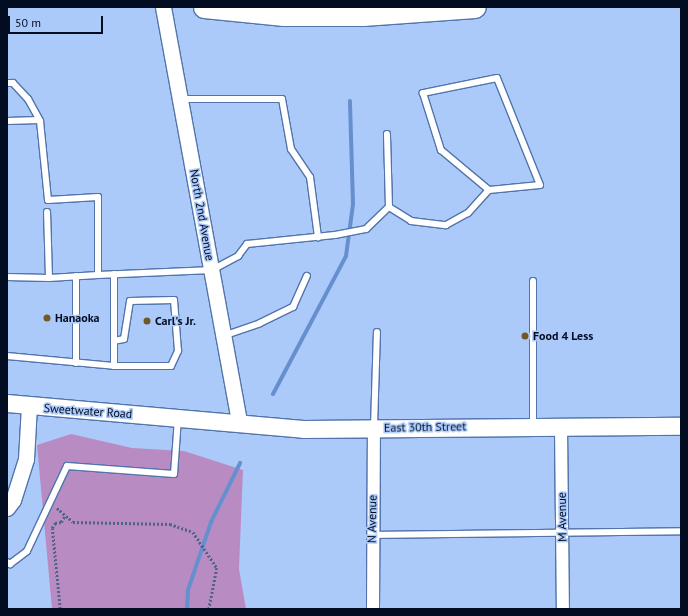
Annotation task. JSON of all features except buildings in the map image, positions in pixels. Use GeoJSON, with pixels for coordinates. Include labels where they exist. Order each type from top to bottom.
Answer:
{"type":"FeatureCollection","features":[{"type":"Feature","properties":{"kind":"highway"},"geometry":{"type":"LineString","coordinates":[[209,8],[284,15],[363,15],[475,7]]}},
{"type":"Feature","properties":{"kind":"main road","name":"Sweetwater Road"},"geometry":{"type":"LineString","coordinates":[[7,403],[174,418]]}},
{"type":"Feature","properties":{"kind":"main road","name":"East 30th Street"},"geometry":{"type":"LineString","coordinates":[[174,418],[303,429],[681,426]]}},
{"type":"Feature","properties":{"kind":"street","name":"North 2nd Avenue"},"geometry":{"type":"LineString","coordinates":[[163,7],[239,423]]}},
{"type":"Feature","properties":{"kind":"street"},"geometry":{"type":"LineString","coordinates":[[7,508],[13,500],[26,459],[29,406]]}},
{"type":"Feature","properties":{"kind":"street","name":"M Avenue"},"geometry":{"type":"LineString","coordinates":[[562,426],[564,609]]}},
{"type":"Feature","properties":{"kind":"street","name":"N Avenue"},"geometry":{"type":"LineString","coordinates":[[373,609],[371,535],[374,428]]}},
{"type":"Feature","properties":{"kind":"lane"},"geometry":{"type":"LineString","coordinates":[[389,207],[411,221],[446,225],[468,213],[489,190],[540,185],[498,78],[423,93],[442,150],[489,190]]}},
{"type":"Feature","properties":{"kind":"lane"},"geometry":{"type":"LineString","coordinates":[[7,83],[13,83],[28,99],[39,120],[48,200],[98,197],[98,275]]}},
{"type":"Feature","properties":{"kind":"lane"},"geometry":{"type":"LineString","coordinates":[[180,99],[282,99],[291,149],[310,177],[318,237]]}},
{"type":"Feature","properties":{"kind":"lane"},"geometry":{"type":"LineString","coordinates":[[7,120],[39,120]]}},
{"type":"Feature","properties":{"kind":"lane"},"geometry":{"type":"LineString","coordinates":[[7,277],[49,278],[212,270],[238,256],[247,244],[335,235],[366,229],[389,207],[387,134]]}},
{"type":"Feature","properties":{"kind":"lane"},"geometry":{"type":"LineString","coordinates":[[47,212],[49,278]]}},
{"type":"Feature","properties":{"kind":"lane"},"geometry":{"type":"LineString","coordinates":[[114,274],[114,366]]}},
{"type":"Feature","properties":{"kind":"lane"},"geometry":{"type":"LineString","coordinates":[[76,276],[76,363]]}},
{"type":"Feature","properties":{"kind":"lane"},"geometry":{"type":"LineString","coordinates":[[223,336],[260,323],[293,307],[307,276]]}},
{"type":"Feature","properties":{"kind":"lane"},"geometry":{"type":"LineString","coordinates":[[533,281],[533,426]]}},
{"type":"Feature","properties":{"kind":"lane"},"geometry":{"type":"LineString","coordinates":[[7,356],[114,366],[171,366],[178,351],[174,300],[130,301],[124,339],[114,342]]}},
{"type":"Feature","properties":{"kind":"lane"},"geometry":{"type":"LineString","coordinates":[[374,428],[377,332]]}},
{"type":"Feature","properties":{"kind":"lane"},"geometry":{"type":"LineString","coordinates":[[7,562],[10,564],[27,551],[68,466],[174,474],[174,418]]}},
{"type":"Feature","properties":{"kind":"lane"},"geometry":{"type":"LineString","coordinates":[[371,535],[563,531],[681,531]]}},
{"type":"Feature","properties":{"kind":"path"},"geometry":{"type":"LineString","coordinates":[[50,502],[73,522],[170,524],[194,532],[215,561],[217,568],[209,609]]}},
{"type":"Feature","properties":{"kind":"path"},"geometry":{"type":"LineString","coordinates":[[60,609],[52,528],[55,523],[61,522],[65,515]]}},
{"type":"Feature","properties":{"kind":"shaded area"},"geometry":{"type":"Polygon","coordinates":[[[71,434],[132,448],[184,451],[243,470],[239,569],[246,609],[52,609],[37,445],[71,434]]]}},
{"type":"Feature","properties":{"kind":"waterway"},"geometry":{"type":"LineString","coordinates":[[273,394],[346,256],[353,204],[350,101]]}},
{"type":"Feature","properties":{"kind":"waterway"},"geometry":{"type":"LineString","coordinates":[[187,609],[188,590],[211,522],[240,463]]}},
{"type":"Feature","properties":{"kind":"place","name":"Hanaoka"},"geometry":{"type":"Point","coordinates":[47,318]}},
{"type":"Feature","properties":{"kind":"place","name":"Carl's Jr."},"geometry":{"type":"Point","coordinates":[147,321]}},
{"type":"Feature","properties":{"kind":"place","name":"Food 4 Less"},"geometry":{"type":"Point","coordinates":[525,336]}}]}
